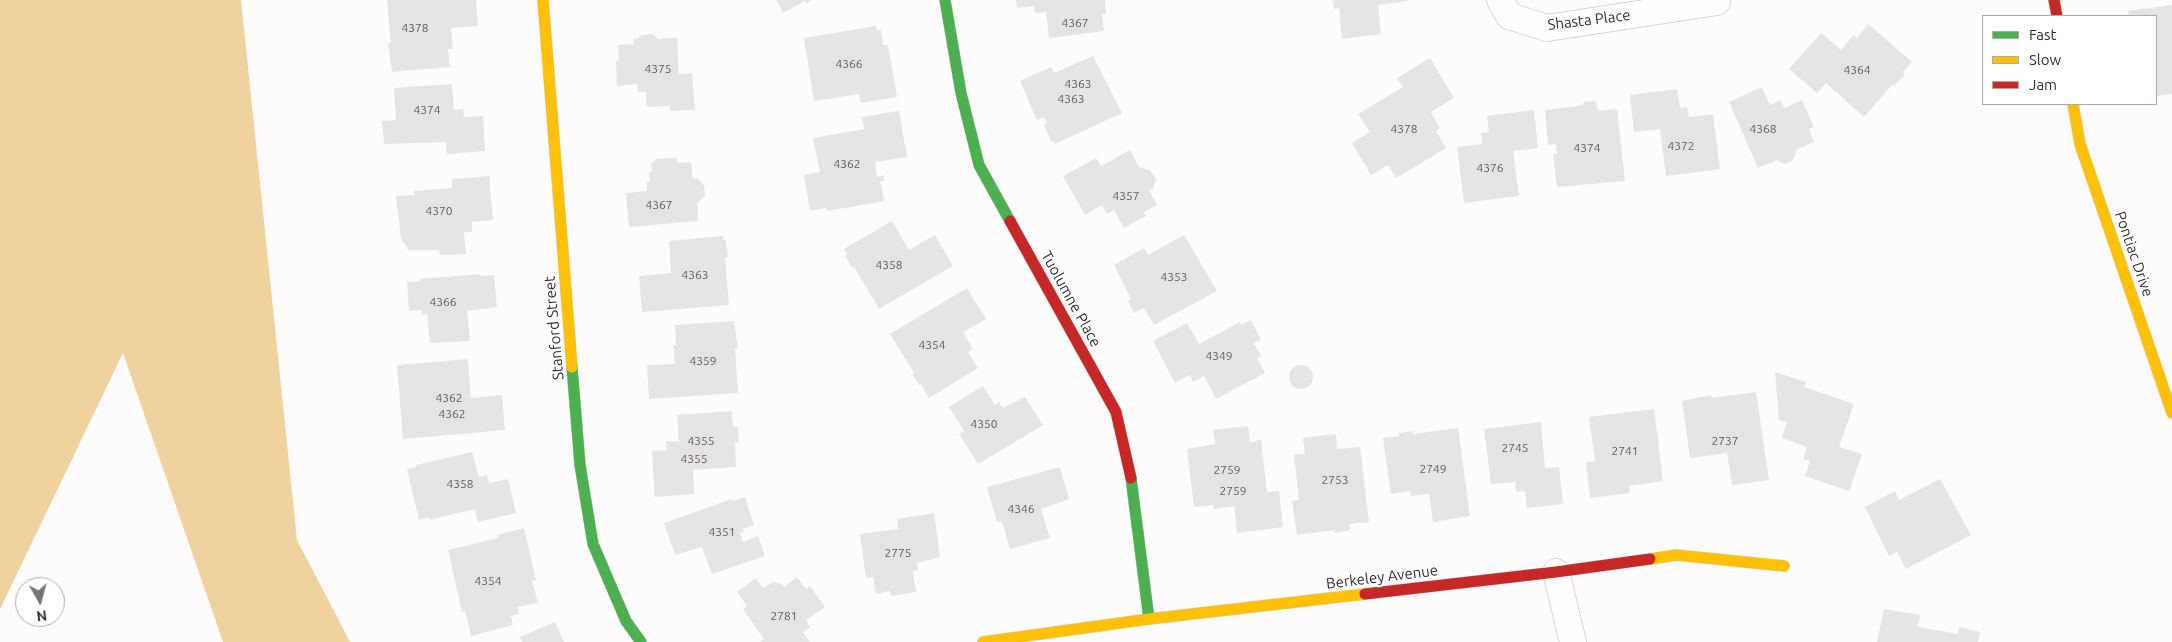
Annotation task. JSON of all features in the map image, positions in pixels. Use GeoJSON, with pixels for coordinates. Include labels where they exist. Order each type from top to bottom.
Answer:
{"type":"FeatureCollection","features":[{"type":"Feature","properties":{"kind":"street","name":"Stanford Street"},"geometry":{"type":"LineString","coordinates":[[542,0],[583,485],[593,544],[626,621],[642,642]]}},
{"type":"Feature","properties":{"kind":"street","name":"Tuolumne Place"},"geometry":{"type":"LineString","coordinates":[[945,0],[961,93],[979,165],[1116,412],[1130,465],[1149,619]]}},
{"type":"Feature","properties":{"kind":"street","name":"Shasta Place"},"geometry":{"type":"LineString","coordinates":[[1500,0],[1509,16],[1547,28],[1717,2]]}},
{"type":"Feature","properties":{"kind":"street"},"geometry":{"type":"LineString","coordinates":[[2054,0],[2056,15]]}},
{"type":"Feature","properties":{"kind":"street","name":"Pontiac Drive"},"geometry":{"type":"LineString","coordinates":[[2073,105],[2080,144],[2172,413]]}},
{"type":"Feature","properties":{"kind":"street","name":"Berkeley Avenue"},"geometry":{"type":"LineString","coordinates":[[983,642],[1149,619],[1556,572],[1676,556],[1784,566]]}},
{"type":"Feature","properties":{"kind":"street"},"geometry":{"type":"LineString","coordinates":[[1556,572],[1573,642]]}},
{"type":"Feature","properties":{"kind":"shaded area"},"geometry":{"type":"Polygon","coordinates":[[[0,0],[241,0],[297,540],[350,642],[223,642],[123,353],[0,609],[0,0]]]}},
{"type":"Feature","properties":{"kind":"building"},"geometry":{"type":"Polygon","coordinates":[[[387,0],[476,0],[478,26],[451,28],[453,49],[448,49],[450,67],[392,72],[388,43],[391,43],[387,0]]]}},
{"type":"Feature","properties":{"kind":"building"},"geometry":{"type":"Polygon","coordinates":[[[776,0],[812,0],[806,3],[805,1],[783,13],[776,0]]]}},
{"type":"Feature","properties":{"kind":"building"},"geometry":{"type":"Polygon","coordinates":[[[1016,0],[1105,0],[1106,14],[1102,14],[1104,31],[1049,38],[1046,12],[1035,13],[1034,6],[1017,8],[1016,0]]]}},
{"type":"Feature","properties":{"kind":"building"},"geometry":{"type":"Polygon","coordinates":[[[1333,0],[1408,1],[1378,5],[1381,34],[1342,39],[1339,8],[1334,9],[1333,0]]]}},
{"type":"Feature","properties":{"kind":"building"},"geometry":{"type":"Polygon","coordinates":[[[2172,5],[2172,94],[2157,96],[2157,15],[2129,15],[2128,11],[2172,5]]]}},
{"type":"Feature","properties":{"kind":"building"},"geometry":{"type":"Polygon","coordinates":[[[1868,24],[1912,62],[1903,72],[1905,74],[1894,86],[1892,85],[1864,117],[1826,83],[1817,93],[1789,69],[1821,33],[1841,50],[1854,35],[1857,38],[1868,24]]]}},
{"type":"Feature","properties":{"kind":"building"},"geometry":{"type":"Polygon","coordinates":[[[876,26],[877,30],[881,30],[883,45],[888,45],[897,97],[861,103],[859,94],[814,101],[804,38],[876,26]]]}},
{"type":"Feature","properties":{"kind":"building"},"geometry":{"type":"Polygon","coordinates":[[[653,34],[658,39],[677,38],[679,74],[692,73],[695,110],[670,111],[670,106],[647,107],[646,92],[638,92],[637,84],[617,86],[616,61],[619,60],[618,45],[634,44],[633,39],[637,39],[642,35],[653,34]]]}},
{"type":"Feature","properties":{"kind":"building"},"geometry":{"type":"Polygon","coordinates":[[[1093,56],[1122,113],[1055,144],[1054,141],[1052,143],[1044,125],[1047,123],[1044,117],[1037,120],[1020,81],[1051,67],[1054,73],[1093,56]]]}},
{"type":"Feature","properties":{"kind":"building"},"geometry":{"type":"Polygon","coordinates":[[[1430,58],[1454,98],[1431,112],[1440,128],[1436,131],[1446,148],[1396,178],[1388,165],[1371,175],[1352,143],[1370,132],[1358,114],[1403,87],[1397,78],[1430,58]]]}},
{"type":"Feature","properties":{"kind":"building"},"geometry":{"type":"Polygon","coordinates":[[[452,84],[454,110],[463,109],[464,117],[483,116],[485,151],[447,154],[446,142],[384,144],[382,121],[396,120],[394,88],[452,84]]]}},
{"type":"Feature","properties":{"kind":"building"},"geometry":{"type":"Polygon","coordinates":[[[1762,87],[1770,105],[1780,100],[1784,108],[1802,100],[1814,127],[1809,129],[1814,142],[1797,149],[1793,160],[1784,164],[1777,160],[1758,168],[1729,102],[1762,87]]]}},
{"type":"Feature","properties":{"kind":"building"},"geometry":{"type":"Polygon","coordinates":[[[1677,89],[1680,108],[1687,107],[1689,117],[1713,114],[1720,169],[1666,176],[1660,129],[1634,132],[1630,95],[1677,89]]]}},
{"type":"Feature","properties":{"kind":"building"},"geometry":{"type":"Polygon","coordinates":[[[1596,101],[1598,111],[1617,109],[1625,181],[1557,187],[1553,154],[1557,154],[1556,144],[1548,145],[1545,110],[1584,105],[1583,102],[1596,101]]]}},
{"type":"Feature","properties":{"kind":"building"},"geometry":{"type":"Polygon","coordinates":[[[1534,110],[1538,148],[1513,151],[1519,196],[1464,203],[1457,147],[1482,144],[1481,133],[1489,132],[1487,116],[1534,110]]]}},
{"type":"Feature","properties":{"kind":"building"},"geometry":{"type":"Polygon","coordinates":[[[899,111],[907,157],[875,162],[877,177],[884,175],[884,181],[880,181],[884,201],[827,211],[826,208],[810,211],[804,175],[820,172],[813,138],[864,129],[862,117],[899,111]]]}},
{"type":"Feature","properties":{"kind":"building"},"geometry":{"type":"Polygon","coordinates":[[[1130,150],[1139,167],[1150,170],[1156,180],[1153,188],[1149,190],[1157,205],[1144,212],[1146,216],[1124,228],[1114,210],[1107,214],[1102,205],[1085,215],[1063,176],[1096,158],[1101,166],[1130,150]]]}},
{"type":"Feature","properties":{"kind":"building"},"geometry":{"type":"Polygon","coordinates":[[[677,158],[677,163],[691,162],[693,179],[697,178],[704,185],[705,196],[697,203],[698,221],[629,227],[626,193],[647,191],[647,182],[650,182],[649,172],[652,172],[651,164],[656,159],[677,158]]]}},
{"type":"Feature","properties":{"kind":"building"},"geometry":{"type":"Polygon","coordinates":[[[489,176],[493,220],[472,222],[472,232],[464,232],[466,254],[440,255],[439,250],[408,250],[401,238],[396,196],[414,195],[414,191],[452,188],[452,179],[489,176]]]}},
{"type":"Feature","properties":{"kind":"building"},"geometry":{"type":"Polygon","coordinates":[[[892,221],[909,250],[935,235],[953,266],[879,309],[854,267],[852,268],[844,249],[892,221]]]}},
{"type":"Feature","properties":{"kind":"building"},"geometry":{"type":"Polygon","coordinates":[[[1184,235],[1217,291],[1154,325],[1144,308],[1134,313],[1128,301],[1131,299],[1114,265],[1144,248],[1148,255],[1184,235]]]}},
{"type":"Feature","properties":{"kind":"building"},"geometry":{"type":"Polygon","coordinates":[[[723,236],[723,240],[726,240],[728,257],[725,257],[729,305],[642,312],[639,276],[671,273],[669,241],[723,236]]]}},
{"type":"Feature","properties":{"kind":"building"},"geometry":{"type":"Polygon","coordinates":[[[480,274],[480,276],[494,275],[497,307],[467,311],[470,341],[430,343],[427,314],[422,315],[422,310],[409,311],[407,282],[420,281],[420,279],[480,274]]]}},
{"type":"Feature","properties":{"kind":"building"},"geometry":{"type":"Polygon","coordinates":[[[967,288],[986,319],[963,332],[973,349],[968,352],[978,368],[929,398],[921,384],[919,385],[912,374],[914,373],[890,334],[967,288]]]}},
{"type":"Feature","properties":{"kind":"building"},"geometry":{"type":"Polygon","coordinates":[[[1251,320],[1261,340],[1254,343],[1261,356],[1257,358],[1265,373],[1216,399],[1204,376],[1193,382],[1190,375],[1175,383],[1153,341],[1187,323],[1199,344],[1240,322],[1241,325],[1251,320]]]}},
{"type":"Feature","properties":{"kind":"building"},"geometry":{"type":"Polygon","coordinates":[[[734,321],[738,349],[735,348],[738,393],[649,399],[647,365],[675,364],[673,345],[676,345],[675,325],[734,321]]]}},
{"type":"Feature","properties":{"kind":"building"},"geometry":{"type":"Polygon","coordinates":[[[468,359],[471,398],[502,395],[505,430],[403,439],[397,365],[468,359]]]}},
{"type":"Feature","properties":{"kind":"building"},"geometry":{"type":"Polygon","coordinates":[[[1301,365],[1306,366],[1312,372],[1312,382],[1306,388],[1301,389],[1296,388],[1290,382],[1289,377],[1290,372],[1296,366],[1301,365]]]}},
{"type":"Feature","properties":{"kind":"building"},"geometry":{"type":"Polygon","coordinates":[[[1775,372],[1806,382],[1804,387],[1854,404],[1839,447],[1862,454],[1849,491],[1805,476],[1810,461],[1803,459],[1807,447],[1782,438],[1787,422],[1779,420],[1775,372]]]}},
{"type":"Feature","properties":{"kind":"building"},"geometry":{"type":"Polygon","coordinates":[[[983,386],[995,405],[999,402],[1003,408],[1025,397],[1043,425],[978,464],[959,434],[964,431],[949,407],[983,386]]]}},
{"type":"Feature","properties":{"kind":"building"},"geometry":{"type":"Polygon","coordinates":[[[1756,392],[1769,480],[1732,485],[1727,453],[1690,458],[1682,401],[1711,395],[1712,398],[1756,392]]]}},
{"type":"Feature","properties":{"kind":"building"},"geometry":{"type":"Polygon","coordinates":[[[1654,409],[1663,481],[1629,486],[1630,493],[1590,498],[1586,462],[1595,461],[1589,417],[1654,409]]]}},
{"type":"Feature","properties":{"kind":"building"},"geometry":{"type":"Polygon","coordinates":[[[732,411],[733,427],[738,427],[739,442],[735,442],[736,467],[693,470],[694,494],[655,497],[652,451],[667,450],[666,441],[679,441],[677,415],[732,411]]]}},
{"type":"Feature","properties":{"kind":"building"},"geometry":{"type":"Polygon","coordinates":[[[1541,422],[1545,468],[1559,467],[1563,504],[1527,508],[1525,491],[1516,492],[1515,482],[1491,484],[1484,429],[1541,422]]]}},
{"type":"Feature","properties":{"kind":"building"},"geometry":{"type":"Polygon","coordinates":[[[1248,426],[1250,442],[1261,440],[1267,492],[1279,491],[1283,527],[1237,533],[1234,506],[1214,509],[1213,505],[1194,507],[1187,449],[1215,444],[1213,430],[1248,426]]]}},
{"type":"Feature","properties":{"kind":"building"},"geometry":{"type":"Polygon","coordinates":[[[1458,428],[1470,516],[1433,522],[1429,494],[1411,496],[1410,491],[1391,494],[1383,438],[1399,436],[1399,433],[1413,431],[1413,434],[1458,428]]]}},
{"type":"Feature","properties":{"kind":"building"},"geometry":{"type":"Polygon","coordinates":[[[1336,434],[1337,449],[1360,447],[1369,522],[1349,524],[1350,530],[1335,533],[1335,530],[1297,535],[1292,501],[1299,500],[1294,455],[1305,454],[1303,438],[1336,434]]]}},
{"type":"Feature","properties":{"kind":"building"},"geometry":{"type":"Polygon","coordinates":[[[472,452],[479,477],[487,475],[489,483],[508,479],[516,513],[478,522],[475,509],[429,520],[429,518],[419,520],[407,469],[416,467],[416,465],[472,452]]]}},
{"type":"Feature","properties":{"kind":"building"},"geometry":{"type":"Polygon","coordinates":[[[1060,467],[1069,499],[1041,509],[1050,538],[1010,549],[1002,521],[997,522],[987,487],[1060,467]]]}},
{"type":"Feature","properties":{"kind":"building"},"geometry":{"type":"Polygon","coordinates":[[[1940,479],[1971,535],[1906,569],[1897,552],[1889,556],[1865,507],[1895,491],[1899,500],[1940,479]]]}},
{"type":"Feature","properties":{"kind":"building"},"geometry":{"type":"Polygon","coordinates":[[[745,497],[754,525],[743,529],[744,532],[740,533],[743,542],[758,536],[765,556],[712,574],[702,547],[675,555],[664,523],[732,499],[733,501],[745,497]]]}},
{"type":"Feature","properties":{"kind":"building"},"geometry":{"type":"Polygon","coordinates":[[[934,513],[940,557],[917,563],[918,570],[913,571],[916,592],[891,596],[890,591],[876,594],[873,577],[866,578],[860,534],[898,529],[897,519],[934,513]]]}},
{"type":"Feature","properties":{"kind":"building"},"geometry":{"type":"Polygon","coordinates":[[[524,528],[536,580],[532,581],[538,603],[518,607],[519,614],[511,616],[513,625],[471,636],[465,611],[462,612],[448,550],[498,538],[497,535],[524,528]]]}},
{"type":"Feature","properties":{"kind":"building"},"geometry":{"type":"Polygon","coordinates":[[[797,577],[806,589],[810,586],[825,607],[806,620],[810,627],[803,632],[810,642],[760,642],[764,639],[743,609],[747,606],[737,592],[756,578],[763,588],[773,582],[782,584],[784,587],[797,577]]]}},
{"type":"Feature","properties":{"kind":"building"},"geometry":{"type":"Polygon","coordinates":[[[1884,609],[1920,615],[1918,627],[1958,634],[1959,627],[1980,632],[1978,642],[1877,642],[1884,609]]]}},
{"type":"Feature","properties":{"kind":"building"},"geometry":{"type":"Polygon","coordinates":[[[555,622],[564,642],[522,642],[520,637],[555,622]]]}},
{"type":"Feature","properties":{"kind":"traffic: fast"},"geometry":{"type":"LineString","coordinates":[[945,0],[961,93],[979,165],[1010,221]]}},
{"type":"Feature","properties":{"kind":"traffic: fast"},"geometry":{"type":"LineString","coordinates":[[572,367],[580,465],[593,544],[626,621],[641,642]]}},
{"type":"Feature","properties":{"kind":"traffic: fast"},"geometry":{"type":"LineString","coordinates":[[1131,478],[1149,619]]}},
{"type":"Feature","properties":{"kind":"traffic: slow"},"geometry":{"type":"LineString","coordinates":[[543,0],[572,367]]}},
{"type":"Feature","properties":{"kind":"traffic: slow"},"geometry":{"type":"LineString","coordinates":[[2073,105],[2080,144],[2172,413]]}},
{"type":"Feature","properties":{"kind":"traffic: slow"},"geometry":{"type":"LineString","coordinates":[[1650,559],[1676,555],[1784,566]]}},
{"type":"Feature","properties":{"kind":"traffic: slow"},"geometry":{"type":"LineString","coordinates":[[983,642],[1149,619],[1365,594]]}},
{"type":"Feature","properties":{"kind":"traffic: jam"},"geometry":{"type":"LineString","coordinates":[[2054,0],[2057,15]]}},
{"type":"Feature","properties":{"kind":"traffic: jam"},"geometry":{"type":"LineString","coordinates":[[1010,221],[1116,412],[1131,478]]}},
{"type":"Feature","properties":{"kind":"traffic: jam"},"geometry":{"type":"LineString","coordinates":[[1365,594],[1650,559]]}}]}
